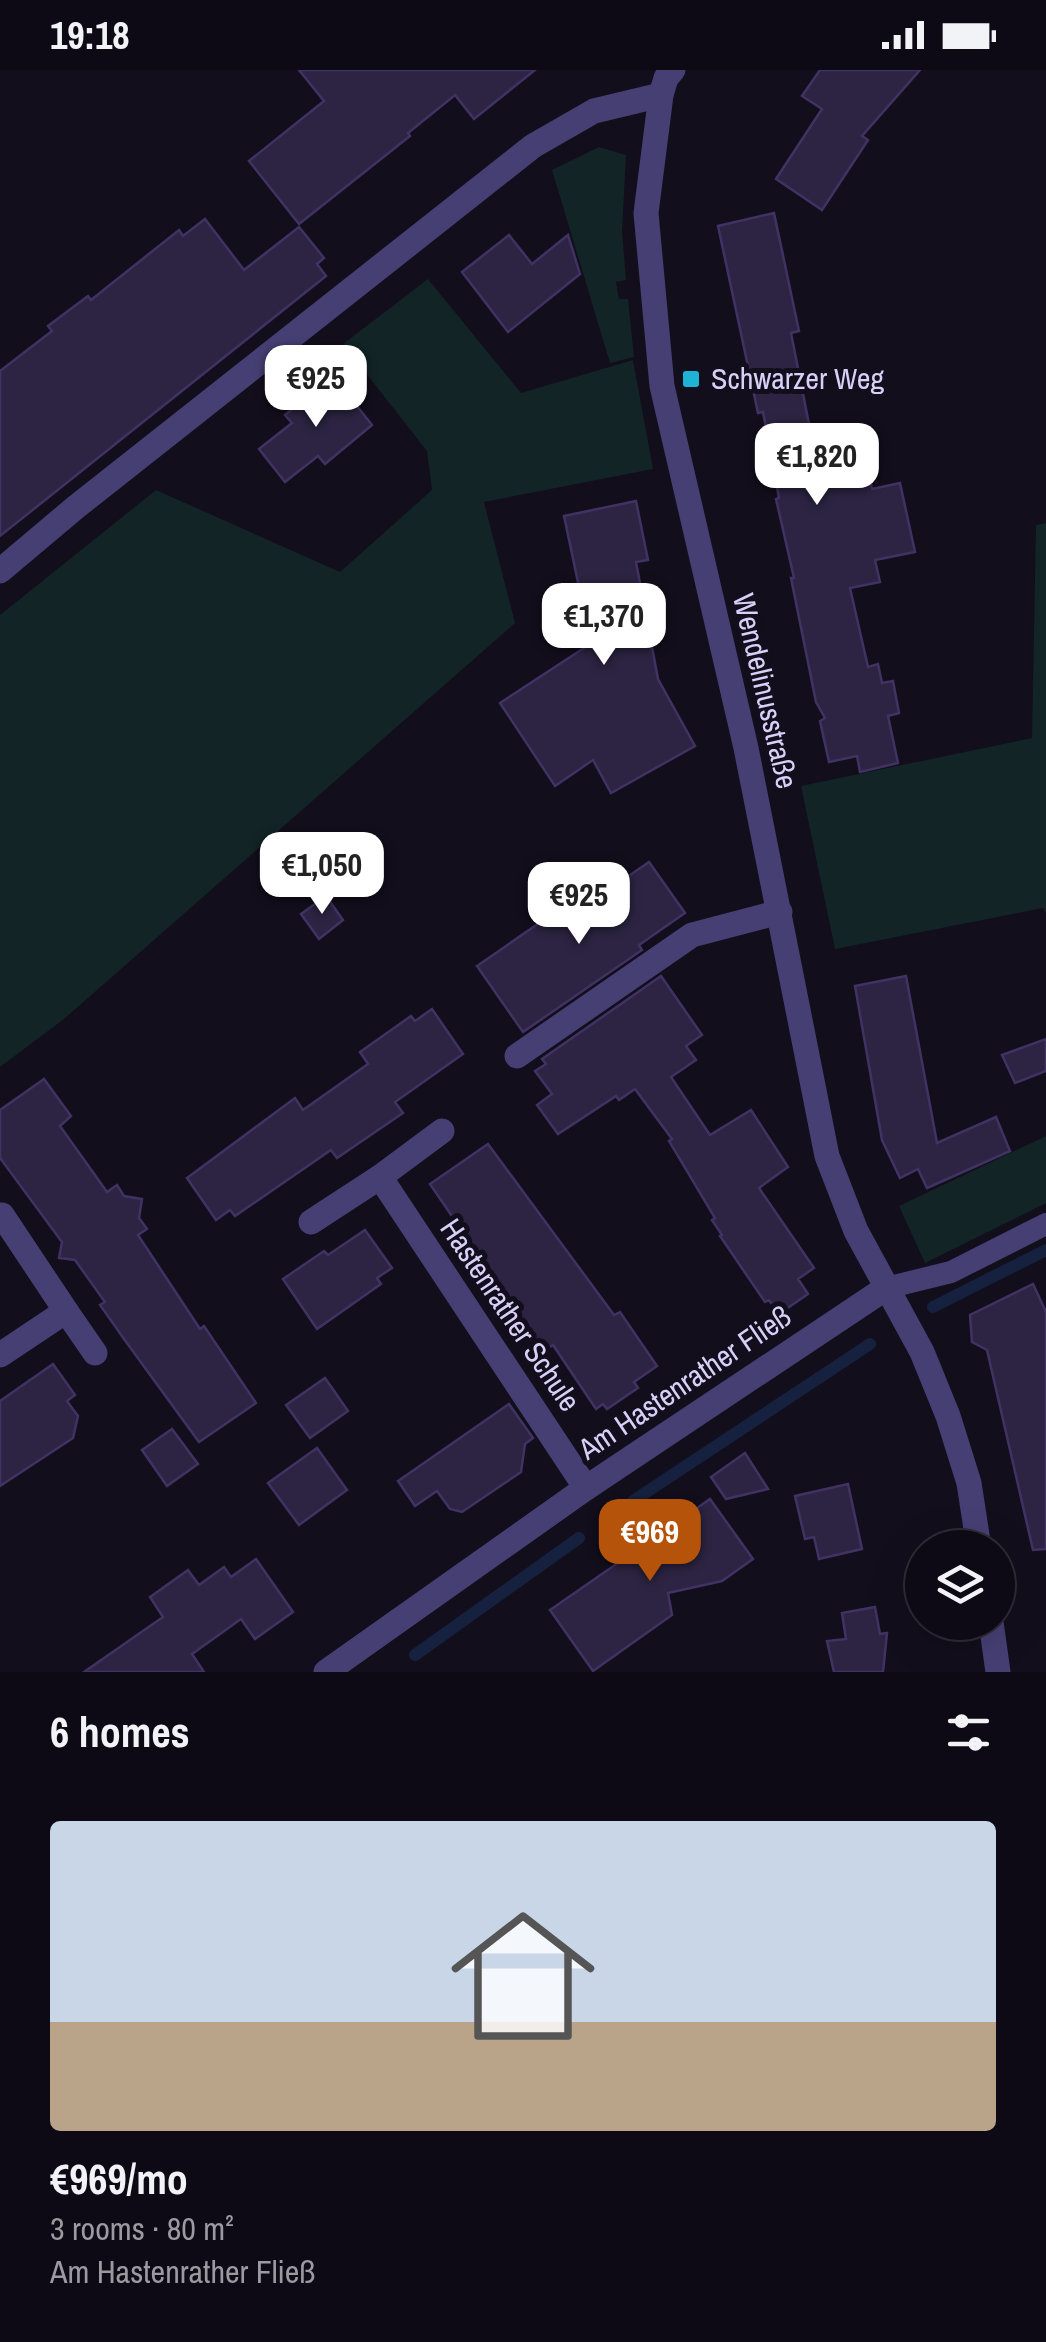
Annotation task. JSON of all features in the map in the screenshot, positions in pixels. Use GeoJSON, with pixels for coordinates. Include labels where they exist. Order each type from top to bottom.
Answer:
{"type":"FeatureCollection","features":[{"type":"Feature","properties":{"kind":"street"},"geometry":{"type":"LineString","coordinates":[[0,571],[532,146],[594,112],[660,95],[673,70]]}},
{"type":"Feature","properties":{"kind":"street","name":"Wendelinusstraße"},"geometry":{"type":"LineString","coordinates":[[660,95],[646,213],[662,386],[746,748],[828,1156],[856,1232],[922,1352],[948,1416],[969,1483],[976,1530]]}},
{"type":"Feature","properties":{"kind":"street"},"geometry":{"type":"LineString","coordinates":[[517,1056],[692,936],[780,912]]}},
{"type":"Feature","properties":{"kind":"street"},"geometry":{"type":"LineString","coordinates":[[311,1222],[442,1131]]}},
{"type":"Feature","properties":{"kind":"street","name":"Hastenrather Schule"},"geometry":{"type":"LineString","coordinates":[[380,1177],[586,1488]]}},
{"type":"Feature","properties":{"kind":"street"},"geometry":{"type":"LineString","coordinates":[[2,1215],[94,1353]]}},
{"type":"Feature","properties":{"kind":"street","name":"Am Hastenrather Fließ"},"geometry":{"type":"LineString","coordinates":[[326,1672],[586,1488],[886,1288]]}},
{"type":"Feature","properties":{"kind":"street"},"geometry":{"type":"LineString","coordinates":[[0,1356],[66,1311]]}},
{"type":"Feature","properties":{"kind":"street"},"geometry":{"type":"LineString","coordinates":[[993,1640],[998,1672]]}},
{"type":"Feature","properties":{"kind":"lane"},"geometry":{"type":"LineString","coordinates":[[886,1288],[950,1272],[1046,1224]]}},
{"type":"Feature","properties":{"kind":"shaded area"},"geometry":{"type":"Polygon","coordinates":[[[599,147],[626,155],[622,232],[626,280],[616,282],[619,299],[628,299],[634,357],[610,363],[552,170],[599,147]]]}},
{"type":"Feature","properties":{"kind":"shaded area"},"geometry":{"type":"Polygon","coordinates":[[[428,279],[521,393],[633,360],[653,469],[484,502],[515,623],[64,1019],[0,1067],[0,615],[156,490],[340,572],[432,490],[427,451],[343,344],[428,279]]]}},
{"type":"Feature","properties":{"kind":"shaded area"},"geometry":{"type":"Polygon","coordinates":[[[1046,523],[1046,913],[1043,908],[835,949],[801,786],[1032,738],[1036,525],[1046,523]]]}},
{"type":"Feature","properties":{"kind":"shaded area"},"geometry":{"type":"Polygon","coordinates":[[[1046,1136],[1046,1203],[925,1263],[899,1206],[1046,1136]]]}},
{"type":"Feature","properties":{"kind":"building"},"geometry":{"type":"Polygon","coordinates":[[[299,70],[535,70],[474,119],[455,95],[299,224],[249,161],[324,101],[299,70]]]}},
{"type":"Feature","properties":{"kind":"building"},"geometry":{"type":"Polygon","coordinates":[[[820,70],[920,70],[862,136],[868,140],[822,210],[776,179],[822,109],[802,96],[820,70]]]}},
{"type":"Feature","properties":{"kind":"building"},"geometry":{"type":"Polygon","coordinates":[[[774,213],[799,331],[791,333],[820,480],[834,477],[835,481],[869,473],[872,489],[900,483],[915,552],[875,560],[880,582],[850,588],[868,667],[878,664],[882,683],[893,681],[899,713],[888,716],[898,763],[860,772],[857,756],[829,762],[820,721],[825,718],[816,702],[763,412],[758,413],[718,226],[774,213]]]}},
{"type":"Feature","properties":{"kind":"building"},"geometry":{"type":"Polygon","coordinates":[[[205,219],[244,270],[299,227],[324,258],[317,264],[326,276],[0,536],[0,371],[52,331],[48,326],[88,296],[91,300],[179,230],[183,236],[205,219]]]}},
{"type":"Feature","properties":{"kind":"building"},"geometry":{"type":"Polygon","coordinates":[[[509,235],[532,264],[568,235],[580,274],[508,332],[462,272],[509,235]]]}},
{"type":"Feature","properties":{"kind":"building"},"geometry":{"type":"Polygon","coordinates":[[[334,377],[372,425],[325,464],[318,456],[285,482],[259,449],[292,423],[285,415],[334,377]]]}},
{"type":"Feature","properties":{"kind":"building"},"geometry":{"type":"Polygon","coordinates":[[[636,501],[648,560],[636,562],[658,679],[695,746],[611,793],[593,760],[555,786],[500,703],[584,648],[580,626],[587,625],[564,516],[636,501]]]}},
{"type":"Feature","properties":{"kind":"building"},"geometry":{"type":"Polygon","coordinates":[[[649,862],[685,913],[639,945],[642,950],[523,1032],[477,966],[558,910],[565,920],[649,862]]]}},
{"type":"Feature","properties":{"kind":"building"},"geometry":{"type":"Polygon","coordinates":[[[326,896],[343,920],[319,939],[301,914],[326,896]]]}},
{"type":"Feature","properties":{"kind":"building"},"geometry":{"type":"Polygon","coordinates":[[[661,976],[702,1035],[686,1046],[696,1060],[671,1077],[710,1135],[751,1110],[788,1167],[759,1188],[814,1268],[798,1279],[808,1294],[779,1314],[769,1300],[765,1302],[720,1236],[712,1220],[715,1218],[669,1141],[672,1139],[635,1089],[619,1100],[616,1096],[558,1134],[537,1105],[552,1094],[535,1071],[546,1064],[542,1059],[661,976]]]}},
{"type":"Feature","properties":{"kind":"building"},"geometry":{"type":"Polygon","coordinates":[[[906,976],[937,1143],[996,1117],[1010,1151],[927,1188],[918,1169],[900,1178],[882,1140],[855,986],[906,976]]]}},
{"type":"Feature","properties":{"kind":"building"},"geometry":{"type":"Polygon","coordinates":[[[432,1009],[463,1054],[395,1102],[403,1113],[337,1158],[331,1150],[235,1216],[230,1210],[216,1220],[187,1178],[295,1098],[303,1110],[368,1064],[360,1052],[411,1016],[415,1021],[432,1009]]]}},
{"type":"Feature","properties":{"kind":"building"},"geometry":{"type":"Polygon","coordinates":[[[1046,1039],[1046,1071],[1015,1083],[1002,1055],[1046,1039]]]}},
{"type":"Feature","properties":{"kind":"building"},"geometry":{"type":"Polygon","coordinates":[[[44,1079],[71,1116],[60,1126],[107,1192],[117,1185],[124,1196],[142,1199],[139,1218],[147,1229],[138,1235],[200,1329],[204,1326],[256,1403],[199,1442],[100,1305],[105,1302],[75,1260],[59,1258],[62,1242],[0,1158],[0,1110],[44,1079]]]}},
{"type":"Feature","properties":{"kind":"building"},"geometry":{"type":"Polygon","coordinates":[[[488,1144],[614,1315],[620,1312],[657,1366],[634,1382],[638,1388],[607,1409],[603,1404],[596,1409],[553,1345],[544,1351],[430,1184],[488,1144]]]}},
{"type":"Feature","properties":{"kind":"building"},"geometry":{"type":"Polygon","coordinates":[[[365,1230],[392,1268],[377,1278],[381,1284],[317,1329],[283,1279],[324,1251],[328,1255],[365,1230]]]}},
{"type":"Feature","properties":{"kind":"building"},"geometry":{"type":"Polygon","coordinates":[[[1033,1284],[1046,1312],[1046,1549],[1033,1550],[987,1350],[972,1342],[970,1315],[1033,1284]]]}},
{"type":"Feature","properties":{"kind":"building"},"geometry":{"type":"Polygon","coordinates":[[[53,1364],[75,1395],[67,1401],[78,1416],[73,1438],[0,1486],[0,1401],[53,1364]]]}},
{"type":"Feature","properties":{"kind":"building"},"geometry":{"type":"Polygon","coordinates":[[[325,1378],[348,1411],[310,1438],[286,1405],[325,1378]]]}},
{"type":"Feature","properties":{"kind":"building"},"geometry":{"type":"Polygon","coordinates":[[[509,1404],[533,1438],[525,1444],[521,1472],[462,1512],[450,1509],[437,1491],[415,1506],[398,1481],[509,1404]]]}},
{"type":"Feature","properties":{"kind":"building"},"geometry":{"type":"Polygon","coordinates":[[[172,1429],[198,1464],[167,1486],[142,1450],[172,1429]]]}},
{"type":"Feature","properties":{"kind":"building"},"geometry":{"type":"Polygon","coordinates":[[[317,1448],[347,1490],[299,1525],[268,1483],[317,1448]]]}},
{"type":"Feature","properties":{"kind":"building"},"geometry":{"type":"Polygon","coordinates":[[[745,1453],[768,1489],[726,1499],[711,1477],[745,1453]]]}},
{"type":"Feature","properties":{"kind":"building"},"geometry":{"type":"Polygon","coordinates":[[[848,1484],[862,1549],[819,1559],[814,1537],[805,1539],[795,1496],[848,1484]]]}},
{"type":"Feature","properties":{"kind":"building"},"geometry":{"type":"Polygon","coordinates":[[[710,1499],[753,1559],[722,1581],[668,1593],[672,1615],[593,1671],[550,1610],[710,1499]]]}},
{"type":"Feature","properties":{"kind":"building"},"geometry":{"type":"Polygon","coordinates":[[[256,1559],[293,1612],[255,1639],[241,1619],[192,1654],[204,1672],[84,1672],[163,1617],[150,1597],[188,1570],[199,1585],[224,1567],[231,1577],[256,1559]]]}},
{"type":"Feature","properties":{"kind":"building"},"geometry":{"type":"Polygon","coordinates":[[[875,1607],[880,1634],[887,1633],[883,1672],[834,1672],[827,1641],[846,1639],[842,1613],[875,1607]]]}},
{"type":"Feature","properties":{"kind":"waterway"},"geometry":{"type":"LineString","coordinates":[[933,1307],[1046,1250]]}},
{"type":"Feature","properties":{"kind":"waterway"},"geometry":{"type":"LineString","coordinates":[[633,1501],[870,1344]]}},
{"type":"Feature","properties":{"kind":"waterway"},"geometry":{"type":"LineString","coordinates":[[415,1655],[579,1538]]}},
{"type":"Feature","properties":{"kind":"place","name":"Schwarzer Weg"},"geometry":{"type":"Point","coordinates":[691,379]}}]}
